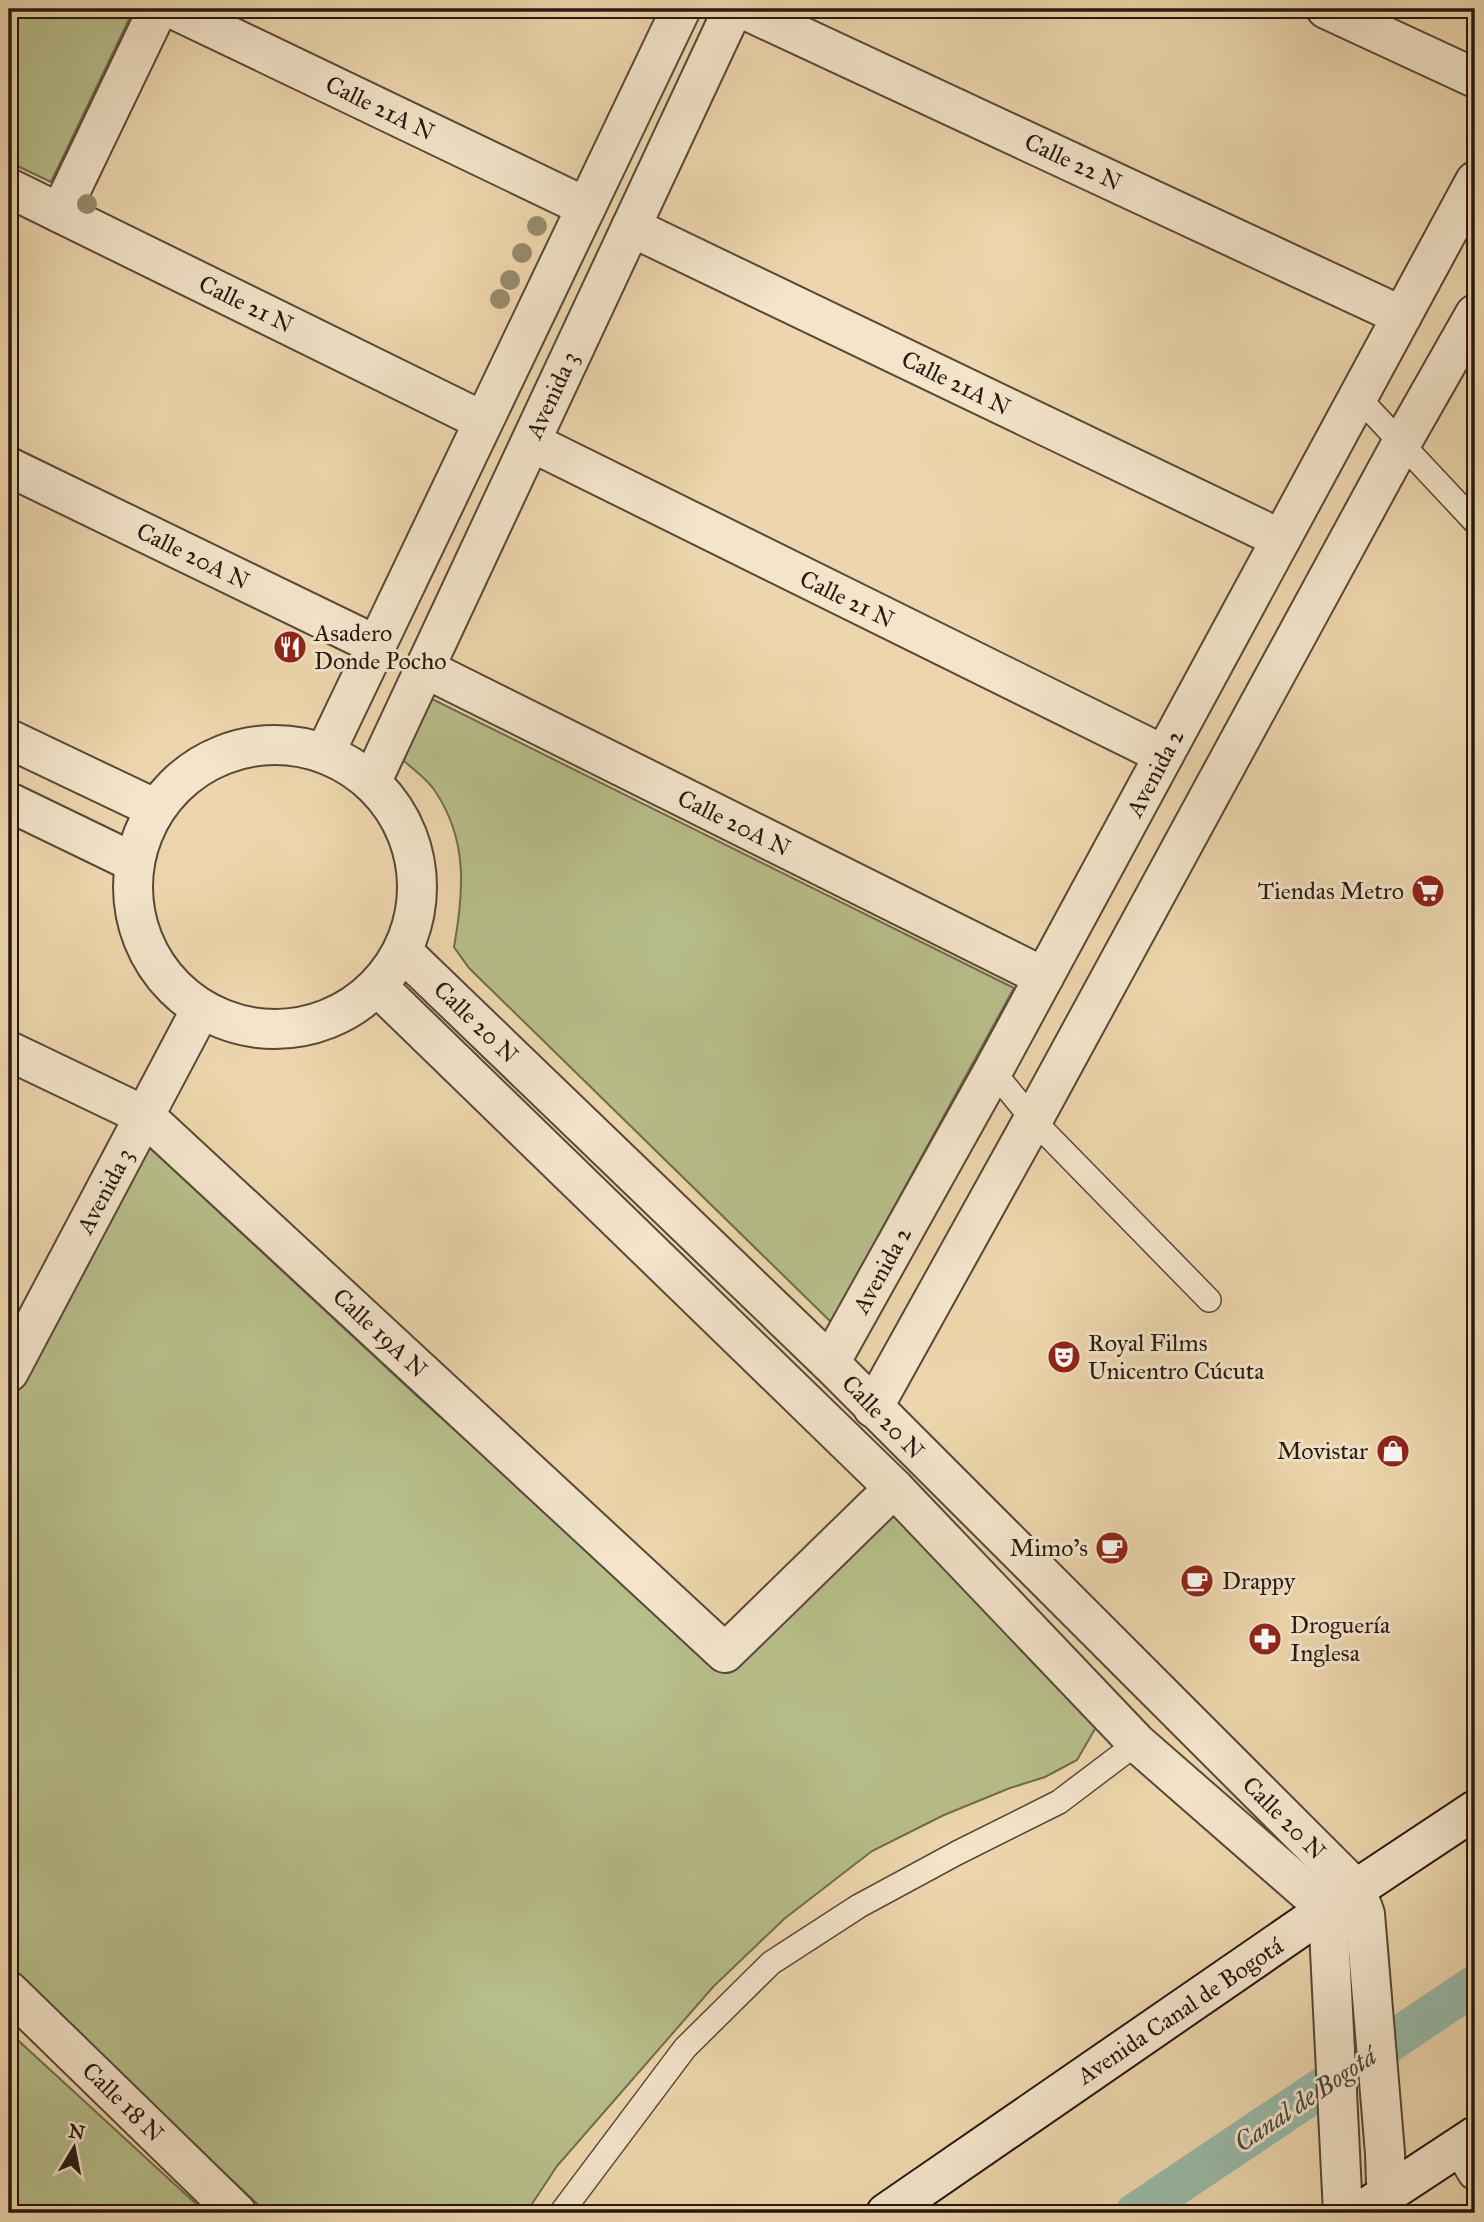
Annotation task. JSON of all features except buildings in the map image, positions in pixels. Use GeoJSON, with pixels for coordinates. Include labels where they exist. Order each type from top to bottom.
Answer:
{"type":"FeatureCollection","features":[{"type":"Feature","properties":{"kind":"street"},"geometry":{"type":"LineString","coordinates":[[61,213],[158,9]]}},
{"type":"Feature","properties":{"kind":"street","name":"Calle 21A N"},"geometry":{"type":"LineString","coordinates":[[173,9],[586,207]]}},
{"type":"Feature","properties":{"kind":"street","name":"Avenida 3"},"geometry":{"type":"LineString","coordinates":[[325,752],[681,9]]}},
{"type":"Feature","properties":{"kind":"street","name":"Avenida 3"},"geometry":{"type":"LineString","coordinates":[[372,781],[733,9]]}},
{"type":"Feature","properties":{"kind":"street","name":"Calle 22 N"},"geometry":{"type":"LineString","coordinates":[[743,9],[1402,316]]}},
{"type":"Feature","properties":{"kind":"street"},"geometry":{"type":"LineString","coordinates":[[1326,9],[1475,78]]}},
{"type":"Feature","properties":{"kind":"street","name":"Avenida 2"},"geometry":{"type":"LineString","coordinates":[[830,1363],[993,1071],[1475,181]]}},
{"type":"Feature","properties":{"kind":"street","name":"Calle 21 N"},"geometry":{"type":"LineString","coordinates":[[9,188],[483,421]]}},
{"type":"Feature","properties":{"kind":"street","name":"Calle 21A N"},"geometry":{"type":"LineString","coordinates":[[631,227],[1281,539]]}},
{"type":"Feature","properties":{"kind":"street"},"geometry":{"type":"LineString","coordinates":[[873,1408],[1401,444],[1475,314]]}},
{"type":"Feature","properties":{"kind":"street","name":"Calle 21 N"},"geometry":{"type":"LineString","coordinates":[[531,442],[1164,755]]}},
{"type":"Feature","properties":{"kind":"street","name":"Calle 20A N"},"geometry":{"type":"LineString","coordinates":[[9,467],[376,645]]}},
{"type":"Feature","properties":{"kind":"street","name":"Calle 20A N"},"geometry":{"type":"LineString","coordinates":[[424,668],[1044,977]]}},
{"type":"Feature","properties":{"kind":"street"},"geometry":{"type":"LineString","coordinates":[[9,739],[154,808]]}},
{"type":"Feature","properties":{"kind":"street"},"geometry":{"type":"LineString","coordinates":[[277,744],[325,752],[372,781],[401,818],[416,861],[417,908],[403,952],[378,987],[339,1014],[293,1028],[246,1027],[201,1009],[168,982],[144,946],[132,905],[134,862],[141,834],[154,808],[187,773],[230,750],[277,744]]}},
{"type":"Feature","properties":{"kind":"street"},"geometry":{"type":"LineString","coordinates":[[9,802],[134,862]]}},
{"type":"Feature","properties":{"kind":"street","name":"Calle 20 N"},"geometry":{"type":"LineString","coordinates":[[403,952],[830,1363],[1344,1914]]}},
{"type":"Feature","properties":{"kind":"street","name":"Calle 20 N"},"geometry":{"type":"LineString","coordinates":[[378,987],[894,1488],[1137,1743],[1344,1914]]}},
{"type":"Feature","properties":{"kind":"street","name":"Avenida 3"},"geometry":{"type":"LineString","coordinates":[[13,1353],[145,1116],[201,1009]]}},
{"type":"Feature","properties":{"kind":"street","name":"Calle 19A N"},"geometry":{"type":"LineString","coordinates":[[9,1051],[145,1116],[725,1653],[894,1488]]}},
{"type":"Feature","properties":{"kind":"street","name":"Avenida Canal de Bogotá"},"geometry":{"type":"LineString","coordinates":[[886,2213],[1344,1914],[1475,1810]]}},
{"type":"Feature","properties":{"kind":"street"},"geometry":{"type":"LineString","coordinates":[[1344,1914],[1385,2153],[1364,2204]]}},
{"type":"Feature","properties":{"kind":"street"},"geometry":{"type":"LineString","coordinates":[[1344,1914],[1364,2204]]}},
{"type":"Feature","properties":{"kind":"street","name":"Calle 18 N"},"geometry":{"type":"LineString","coordinates":[[9,1991],[237,2213]]}},
{"type":"Feature","properties":{"kind":"street"},"geometry":{"type":"LineString","coordinates":[[1364,2204],[1470,2152]]}},
{"type":"Feature","properties":{"kind":"lane"},"geometry":{"type":"LineString","coordinates":[[1358,397],[1475,522]]}},
{"type":"Feature","properties":{"kind":"lane"},"geometry":{"type":"LineString","coordinates":[[993,1071],[1033,1120],[1209,1300]]}},
{"type":"Feature","properties":{"kind":"lane"},"geometry":{"type":"LineString","coordinates":[[561,2213],[685,2048],[771,1963],[859,1906],[1059,1802],[1137,1743]]}},
{"type":"Feature","properties":{"kind":"green space"},"geometry":{"type":"Polygon","coordinates":[[[9,9],[134,9],[51,182],[9,162],[9,9]]]}},
{"type":"Feature","properties":{"kind":"green space"},"geometry":{"type":"Polygon","coordinates":[[[424,695],[1014,988],[831,1322],[469,968],[454,947],[460,906],[461,866],[453,828],[446,809],[432,787],[404,761],[407,728],[424,695]]]}},
{"type":"Feature","properties":{"kind":"green space"},"geometry":{"type":"Polygon","coordinates":[[[136,1135],[417,1396],[723,1671],[890,1504],[1098,1699],[1095,1729],[1077,1760],[1045,1777],[944,1815],[872,1851],[784,1919],[713,1987],[557,2166],[526,2213],[267,2213],[9,1972],[9,1406],[136,1135]]]}},
{"type":"Feature","properties":{"kind":"green space"},"geometry":{"type":"Polygon","coordinates":[[[9,2032],[206,2213],[9,2213],[9,2032]]]}},
{"type":"Feature","properties":{"kind":"waterway","name":"Canal de Bogotá"},"geometry":{"type":"LineString","coordinates":[[1135,2213],[1475,1985]]}},
{"type":"Feature","properties":{"kind":"place","name":"Asadero Donde Pocho"},"geometry":{"type":"Point","coordinates":[290,647]}},
{"type":"Feature","properties":{"kind":"place","name":"Tiendas Metro"},"geometry":{"type":"Point","coordinates":[1428,891]}},
{"type":"Feature","properties":{"kind":"place","name":"Royal Films Unicentro Cúcuta"},"geometry":{"type":"Point","coordinates":[1064,1357]}},
{"type":"Feature","properties":{"kind":"place","name":"Movistar"},"geometry":{"type":"Point","coordinates":[1393,1451]}},
{"type":"Feature","properties":{"kind":"place","name":"Mimo's"},"geometry":{"type":"Point","coordinates":[1112,1548]}},
{"type":"Feature","properties":{"kind":"place","name":"Drappy"},"geometry":{"type":"Point","coordinates":[1197,1581]}},
{"type":"Feature","properties":{"kind":"place","name":"Droguería Inglesa"},"geometry":{"type":"Point","coordinates":[1265,1639]}}]}
